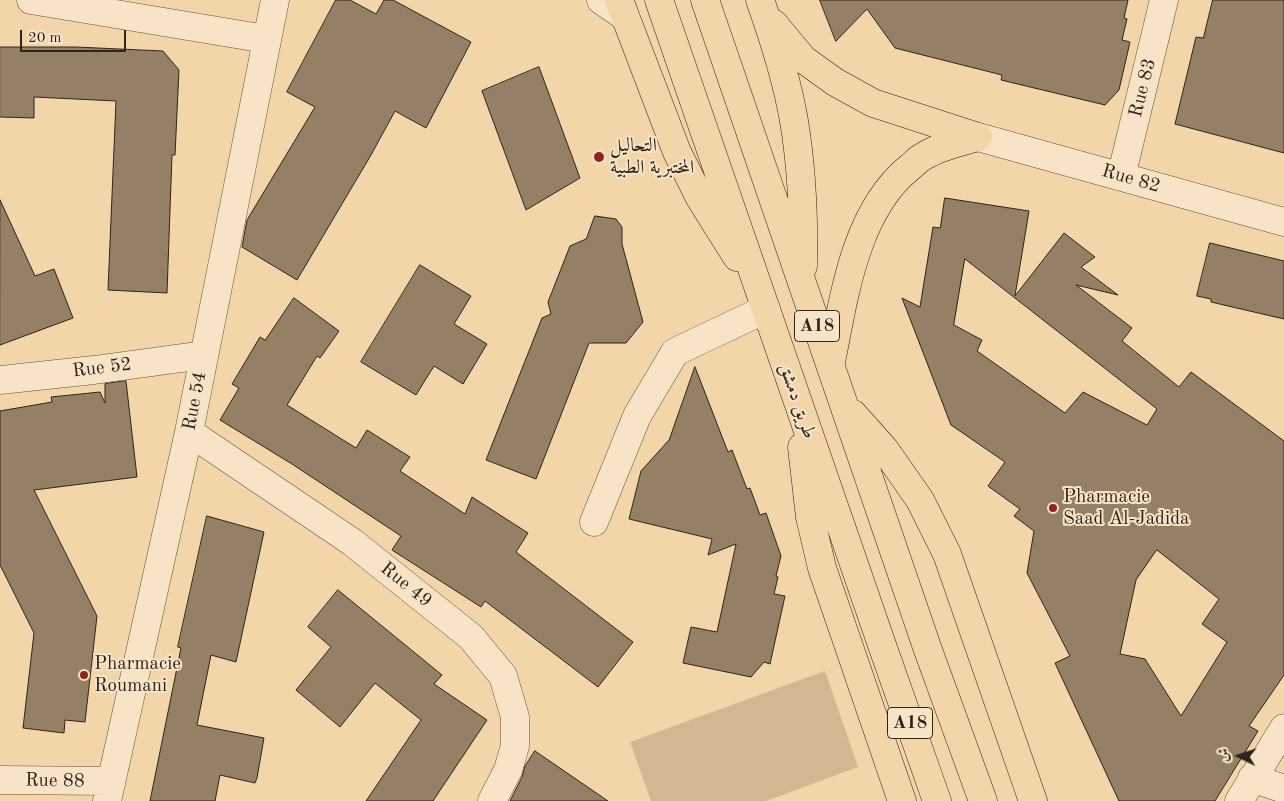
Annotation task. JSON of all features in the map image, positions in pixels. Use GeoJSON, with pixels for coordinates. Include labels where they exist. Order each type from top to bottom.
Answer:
{"type":"FeatureCollection","features":[{"type":"Feature","properties":{"kind":"highway","name":"A18"},"geometry":{"type":"LineString","coordinates":[[706,1],[928,650],[983,801]]}},
{"type":"Feature","properties":{"kind":"highway"},"geometry":{"type":"LineString","coordinates":[[763,6],[782,66],[794,120],[801,174],[804,230],[803,284]]}},
{"type":"Feature","properties":{"kind":"highway"},"geometry":{"type":"LineString","coordinates":[[763,6],[803,59],[835,82],[873,103],[978,137]]}},
{"type":"Feature","properties":{"kind":"highway"},"geometry":{"type":"LineString","coordinates":[[621,8],[681,159],[700,198],[762,297]]}},
{"type":"Feature","properties":{"kind":"highway","name":"طريق دمشق"},"geometry":{"type":"LineString","coordinates":[[663,12],[800,411],[938,801]]}},
{"type":"Feature","properties":{"kind":"highway"},"geometry":{"type":"LineString","coordinates":[[830,364],[852,265],[867,226],[888,188],[923,156],[949,145],[978,137]]}},
{"type":"Feature","properties":{"kind":"highway"},"geometry":{"type":"LineString","coordinates":[[844,405],[885,450],[915,493],[947,554],[1033,801]]}},
{"type":"Feature","properties":{"kind":"highway"},"geometry":{"type":"LineString","coordinates":[[800,411],[803,464],[810,517],[822,568],[902,801]]}},
{"type":"Feature","properties":{"kind":"street"},"geometry":{"type":"LineString","coordinates":[[31,0],[266,39]]}},
{"type":"Feature","properties":{"kind":"street","name":"Rue 54"},"geometry":{"type":"LineString","coordinates":[[109,791],[189,432],[275,0]]}},
{"type":"Feature","properties":{"kind":"street"},"geometry":{"type":"LineString","coordinates":[[601,0],[621,8]]}},
{"type":"Feature","properties":{"kind":"street","name":"Rue 83"},"geometry":{"type":"LineString","coordinates":[[1121,177],[1164,0]]}},
{"type":"Feature","properties":{"kind":"street","name":"Rue 82"},"geometry":{"type":"LineString","coordinates":[[978,137],[1284,222]]}},
{"type":"Feature","properties":{"kind":"street"},"geometry":{"type":"LineString","coordinates":[[594,522],[636,416],[674,352],[762,297]]}},
{"type":"Feature","properties":{"kind":"street","name":"Rue 52"},"geometry":{"type":"LineString","coordinates":[[0,380],[94,370],[204,355]]}},
{"type":"Feature","properties":{"kind":"street","name":"Rue 49"},"geometry":{"type":"LineString","coordinates":[[189,432],[352,542],[471,637],[503,676],[516,717],[515,746],[508,770],[492,801]]}},
{"type":"Feature","properties":{"kind":"street"},"geometry":{"type":"LineString","coordinates":[[1246,790],[1284,728]]}},
{"type":"Feature","properties":{"kind":"street","name":"Rue 88"},"geometry":{"type":"LineString","coordinates":[[0,780],[109,791]]}},
{"type":"Feature","properties":{"kind":"street"},"geometry":{"type":"LineString","coordinates":[[1246,790],[1284,789]]}},
{"type":"Feature","properties":{"kind":"shaded area"},"geometry":{"type":"Polygon","coordinates":[[[825,671],[858,767],[766,801],[651,801],[630,742],[825,671]]]}},
{"type":"Feature","properties":{"kind":"building"},"geometry":{"type":"Polygon","coordinates":[[[336,0],[350,0],[376,14],[384,0],[393,0],[471,42],[426,128],[395,111],[297,280],[242,247],[247,220],[315,107],[287,92],[336,0]]]}},
{"type":"Feature","properties":{"kind":"building"},"geometry":{"type":"Polygon","coordinates":[[[820,0],[1128,0],[1124,18],[1127,19],[1122,40],[1130,42],[1119,90],[1105,105],[1001,80],[1002,75],[895,48],[867,9],[836,41],[820,0]]]}},
{"type":"Feature","properties":{"kind":"building"},"geometry":{"type":"Polygon","coordinates":[[[1213,0],[1284,0],[1284,153],[1175,124],[1196,37],[1203,38],[1213,0]]]}},
{"type":"Feature","properties":{"kind":"building"},"geometry":{"type":"Polygon","coordinates":[[[0,47],[76,47],[163,51],[179,70],[175,155],[172,155],[167,293],[108,290],[116,101],[34,97],[34,118],[0,117],[0,47]]]}},
{"type":"Feature","properties":{"kind":"building"},"geometry":{"type":"Polygon","coordinates":[[[539,67],[580,178],[526,210],[482,91],[539,67]]]}},
{"type":"Feature","properties":{"kind":"building"},"geometry":{"type":"Polygon","coordinates":[[[945,198],[1029,211],[1015,296],[1064,233],[1095,257],[1081,267],[1118,295],[1076,285],[1132,328],[1122,341],[1179,387],[1191,372],[1284,441],[1284,675],[1249,726],[1258,731],[1215,801],[1119,801],[1055,663],[1070,656],[1027,573],[1034,531],[1014,516],[1020,509],[988,486],[1005,462],[951,425],[902,298],[920,307],[933,227],[940,228],[945,198]],[[965,259],[954,325],[982,340],[977,351],[1065,413],[1083,392],[1147,425],[1157,409],[965,259]],[[1157,550],[1136,580],[1120,654],[1145,659],[1181,716],[1227,642],[1202,624],[1219,599],[1157,550]]]}},
{"type":"Feature","properties":{"kind":"building"},"geometry":{"type":"Polygon","coordinates":[[[0,200],[35,276],[54,269],[73,318],[0,345],[0,200]]]}},
{"type":"Feature","properties":{"kind":"building"},"geometry":{"type":"Polygon","coordinates":[[[595,216],[616,219],[622,227],[622,244],[643,322],[626,343],[589,343],[536,479],[486,460],[542,318],[551,314],[548,302],[570,246],[586,239],[595,216]]]}},
{"type":"Feature","properties":{"kind":"building"},"geometry":{"type":"Polygon","coordinates":[[[1210,243],[1284,261],[1284,319],[1211,302],[1211,299],[1197,296],[1210,243]]]}},
{"type":"Feature","properties":{"kind":"building"},"geometry":{"type":"Polygon","coordinates":[[[420,265],[471,296],[454,324],[487,344],[463,384],[434,366],[416,395],[361,362],[420,265]]]}},
{"type":"Feature","properties":{"kind":"building"},"geometry":{"type":"Polygon","coordinates":[[[294,298],[339,331],[320,358],[317,356],[287,405],[356,448],[367,430],[410,457],[400,471],[465,514],[472,497],[528,533],[516,552],[633,642],[598,687],[485,601],[481,607],[392,550],[401,536],[292,464],[220,420],[239,388],[232,384],[260,337],[265,340],[294,298]]]}},
{"type":"Feature","properties":{"kind":"building"},"geometry":{"type":"Polygon","coordinates":[[[695,367],[728,452],[732,450],[747,489],[750,488],[760,515],[766,513],[781,556],[774,594],[785,596],[770,664],[764,662],[751,677],[683,663],[691,627],[717,632],[736,544],[708,555],[712,539],[629,519],[641,471],[669,440],[695,367]]]}},
{"type":"Feature","properties":{"kind":"building"},"geometry":{"type":"Polygon","coordinates":[[[126,381],[137,477],[34,490],[97,616],[85,722],[65,720],[64,733],[23,728],[34,633],[0,565],[0,411],[52,402],[51,397],[100,392],[105,403],[105,384],[126,381]]]}},
{"type":"Feature","properties":{"kind":"building"},"geometry":{"type":"Polygon","coordinates":[[[207,516],[264,532],[236,662],[211,655],[197,725],[264,738],[257,778],[255,783],[220,775],[215,801],[150,801],[181,648],[178,647],[207,516]]]}},
{"type":"Feature","properties":{"kind":"building"},"geometry":{"type":"Polygon","coordinates":[[[338,590],[442,675],[434,684],[487,720],[433,801],[366,801],[421,720],[375,683],[340,727],[296,690],[331,647],[308,627],[338,590]]]}},
{"type":"Feature","properties":{"kind":"building"},"geometry":{"type":"Polygon","coordinates":[[[535,751],[608,801],[510,801],[522,777],[525,766],[535,751]]]}},
{"type":"Feature","properties":{"kind":"place","name":"التحاليل المختبرية الطبية"},"geometry":{"type":"Point","coordinates":[599,157]}},
{"type":"Feature","properties":{"kind":"place","name":"Pharmacie Saad Al-Jadida"},"geometry":{"type":"Point","coordinates":[1053,508]}},
{"type":"Feature","properties":{"kind":"place","name":"Pharmacie Roumani"},"geometry":{"type":"Point","coordinates":[84,675]}}]}
